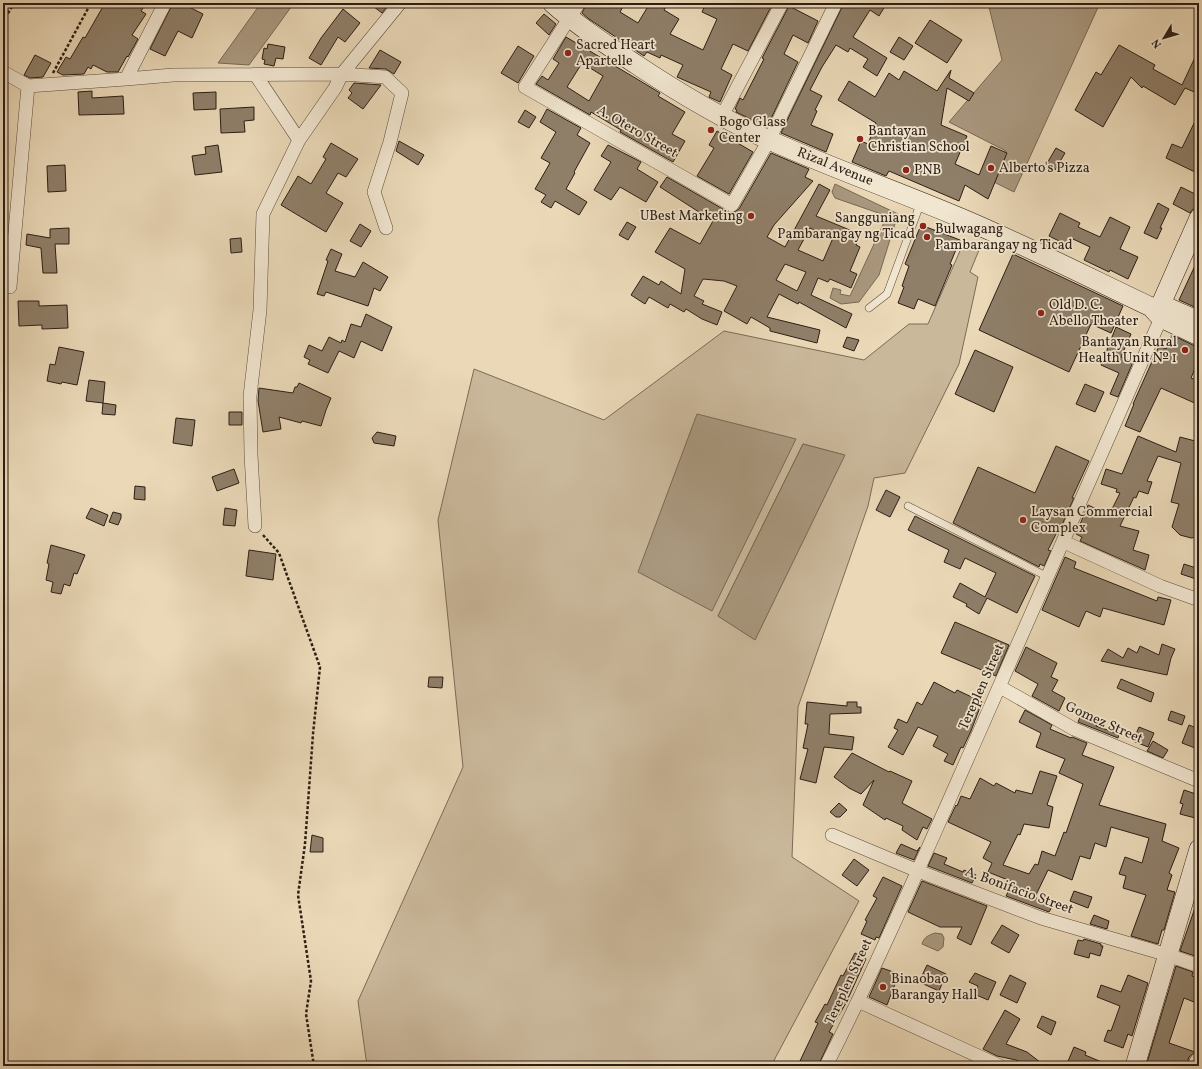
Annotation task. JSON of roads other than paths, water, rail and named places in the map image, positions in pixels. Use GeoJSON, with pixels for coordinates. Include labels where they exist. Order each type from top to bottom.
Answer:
{"type":"FeatureCollection","features":[{"type":"Feature","properties":{"kind":"main road","name":"Rizal Avenue"},"geometry":{"type":"LineString","coordinates":[[552,3],[575,11],[604,43],[670,87],[769,140],[961,218],[1158,310]]}},
{"type":"Feature","properties":{"kind":"main road"},"geometry":{"type":"LineString","coordinates":[[1158,310],[1199,218]]}},
{"type":"Feature","properties":{"kind":"main road"},"geometry":{"type":"LineString","coordinates":[[1158,310],[1199,321]]}},
{"type":"Feature","properties":{"kind":"main road"},"geometry":{"type":"LineString","coordinates":[[1158,310],[1199,336]]}},
{"type":"Feature","properties":{"kind":"main road"},"geometry":{"type":"LineString","coordinates":[[1136,1066],[1199,849]]}},
{"type":"Feature","properties":{"kind":"main road"},"geometry":{"type":"LineString","coordinates":[[1197,1066],[1199,1062]]}},
{"type":"Feature","properties":{"kind":"street"},"geometry":{"type":"LineString","coordinates":[[126,79],[165,3]]}},
{"type":"Feature","properties":{"kind":"street"},"geometry":{"type":"LineString","coordinates":[[254,526],[250,396],[260,310],[263,214],[298,140],[335,88],[342,74],[400,3]]}},
{"type":"Feature","properties":{"kind":"street"},"geometry":{"type":"LineString","coordinates":[[722,116],[782,3]]}},
{"type":"Feature","properties":{"kind":"street"},"geometry":{"type":"LineString","coordinates":[[769,140],[836,3]]}},
{"type":"Feature","properties":{"kind":"street","name":"A. Otero Street"},"geometry":{"type":"LineString","coordinates":[[575,11],[525,87],[732,205],[769,140]]}},
{"type":"Feature","properties":{"kind":"street"},"geometry":{"type":"LineString","coordinates":[[3,72],[28,86],[173,75],[342,74],[385,77],[402,92],[390,142],[374,192],[386,228]]}},
{"type":"Feature","properties":{"kind":"street"},"geometry":{"type":"LineString","coordinates":[[255,74],[298,140]]}},
{"type":"Feature","properties":{"kind":"street"},"geometry":{"type":"LineString","coordinates":[[10,287],[28,86]]}},
{"type":"Feature","properties":{"kind":"street","name":"Tereplen Street"},"geometry":{"type":"LineString","coordinates":[[826,1066],[858,1001],[918,871],[1064,542],[1158,310]]}},
{"type":"Feature","properties":{"kind":"street"},"geometry":{"type":"LineString","coordinates":[[1064,542],[1160,586],[1199,600]]}},
{"type":"Feature","properties":{"kind":"street","name":"Gomez Street"},"geometry":{"type":"LineString","coordinates":[[1000,687],[1074,729],[1199,781]]}},
{"type":"Feature","properties":{"kind":"street","name":"A. Bonifacio Street"},"geometry":{"type":"LineString","coordinates":[[832,834],[918,871],[1041,918],[1168,955],[1199,966]]}},
{"type":"Feature","properties":{"kind":"street"},"geometry":{"type":"LineString","coordinates":[[858,1001],[1000,1066]]}},
{"type":"Feature","properties":{"kind":"lane"},"geometry":{"type":"LineString","coordinates":[[869,308],[887,294],[922,202]]}},
{"type":"Feature","properties":{"kind":"lane"},"geometry":{"type":"LineString","coordinates":[[908,506],[1048,577]]}},
{"type":"Feature","properties":{"kind":"place","name":"Sacred Heart Apartelle"},"geometry":{"type":"Point","coordinates":[568,53]}},
{"type":"Feature","properties":{"kind":"place","name":"Bogo Glass Center"},"geometry":{"type":"Point","coordinates":[711,130]}},
{"type":"Feature","properties":{"kind":"place","name":"Bantayan Christian School"},"geometry":{"type":"Point","coordinates":[860,139]}},
{"type":"Feature","properties":{"kind":"place","name":"Alberto's Pizza"},"geometry":{"type":"Point","coordinates":[991,168]}},
{"type":"Feature","properties":{"kind":"place","name":"PNB"},"geometry":{"type":"Point","coordinates":[906,170]}},
{"type":"Feature","properties":{"kind":"place","name":"UBest Marketing"},"geometry":{"type":"Point","coordinates":[751,216]}},
{"type":"Feature","properties":{"kind":"place","name":"Sangguniang Pambarangay ng Ticad"},"geometry":{"type":"Point","coordinates":[923,226]}},
{"type":"Feature","properties":{"kind":"place","name":"Bulwagang Pambarangay ng Ticad"},"geometry":{"type":"Point","coordinates":[927,237]}},
{"type":"Feature","properties":{"kind":"place","name":"Old D. C. Abello Theater"},"geometry":{"type":"Point","coordinates":[1041,313]}},
{"type":"Feature","properties":{"kind":"place","name":"Bantayan Rural Health Unit № 1"},"geometry":{"type":"Point","coordinates":[1185,350]}},
{"type":"Feature","properties":{"kind":"place","name":"Laysan Commercial Complex"},"geometry":{"type":"Point","coordinates":[1023,520]}},
{"type":"Feature","properties":{"kind":"place","name":"Binaobao Barangay Hall"},"geometry":{"type":"Point","coordinates":[883,987]}}]}
